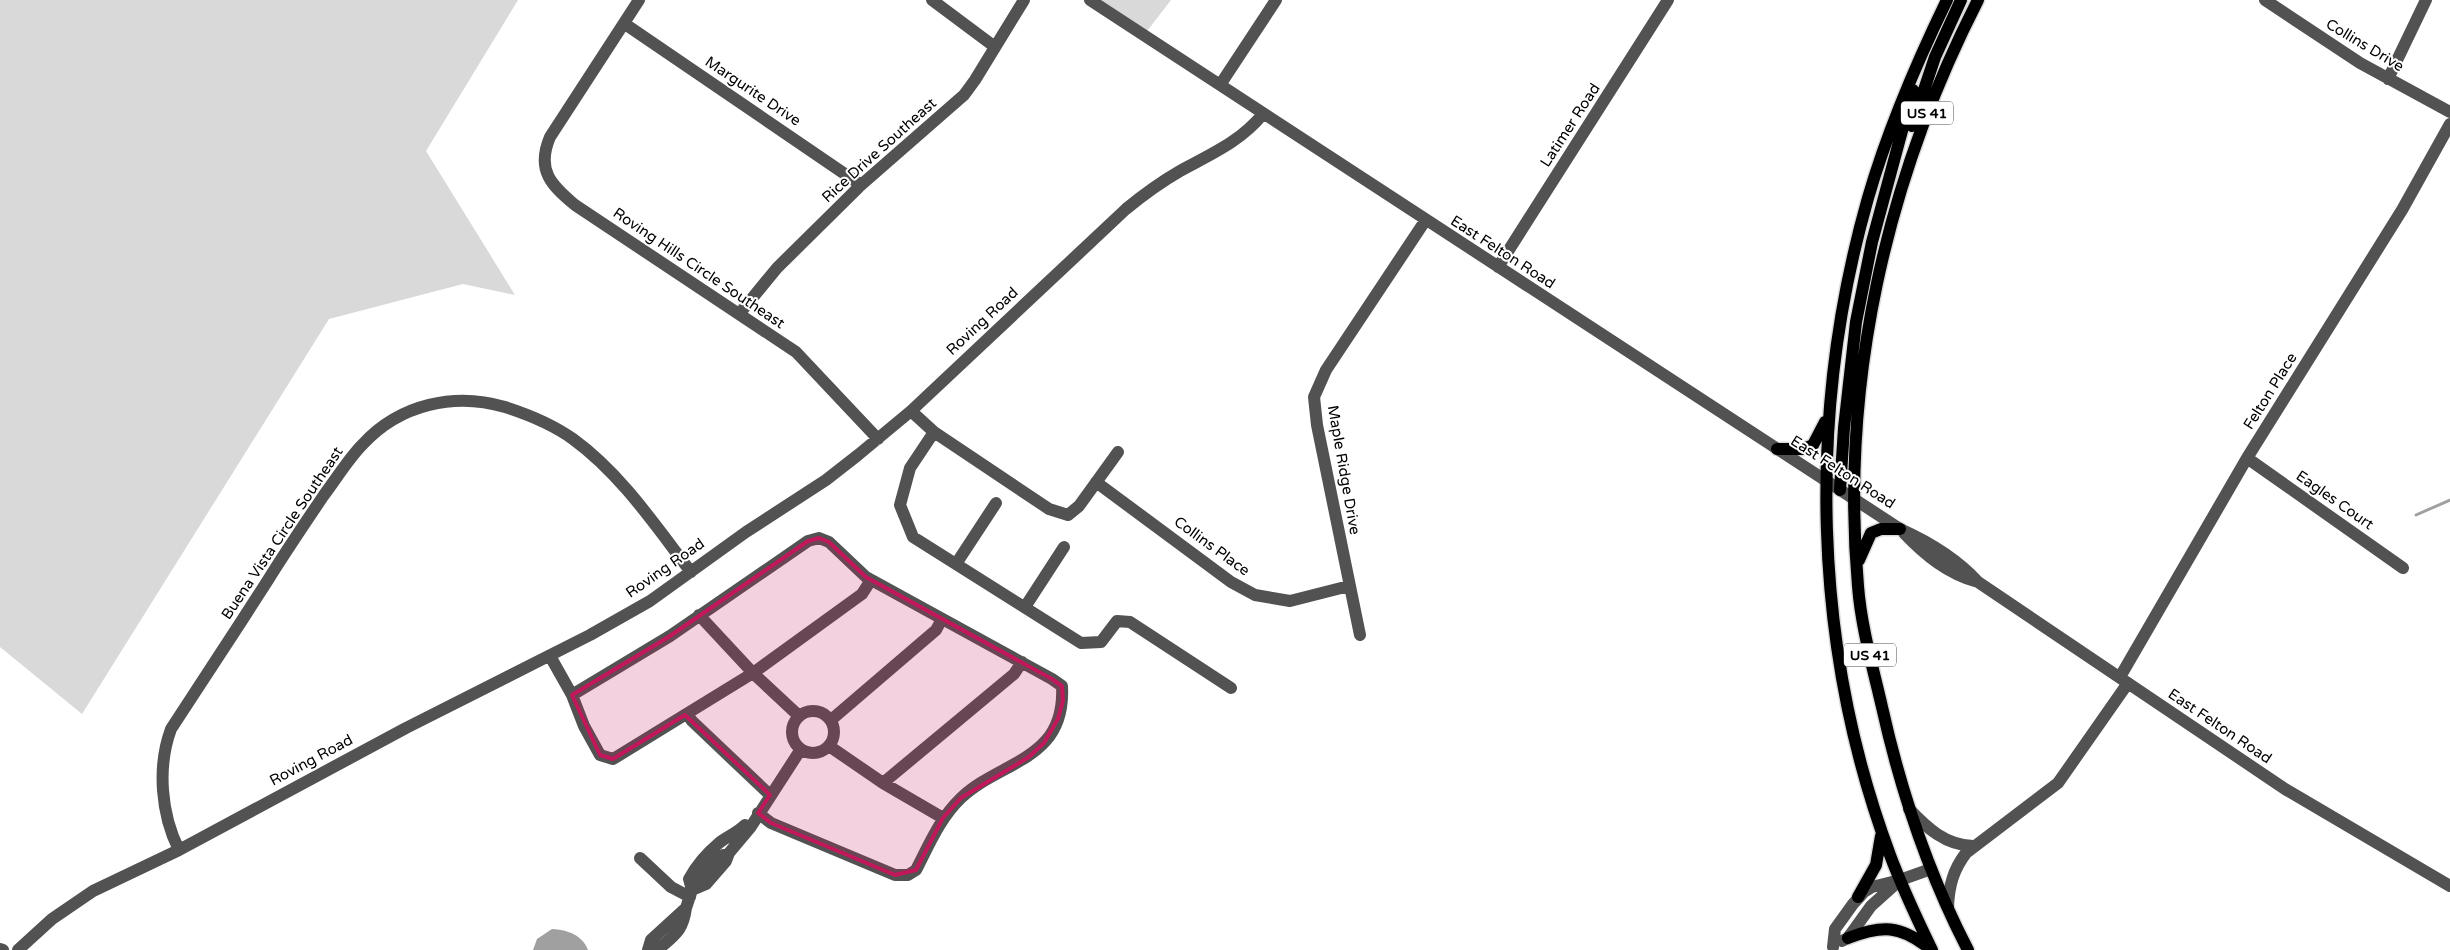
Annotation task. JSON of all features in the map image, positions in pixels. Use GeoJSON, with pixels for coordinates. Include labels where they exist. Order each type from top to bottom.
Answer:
{"type":"FeatureCollection","features":[{"type":"Feature","properties":{"kind":"main road","name":"US 41"},"geometry":{"type":"LineString","coordinates":[[1931,950],[1900,880],[1882,830],[1856,743],[1839,666],[1829,590],[1827,481],[1829,410],[1837,346],[1854,253],[1878,166],[1909,84],[1947,0]]}},
{"type":"Feature","properties":{"kind":"main road"},"geometry":{"type":"LineString","coordinates":[[1912,153],[1910,137],[1918,107],[1942,41],[1961,0]]}},
{"type":"Feature","properties":{"kind":"main road","name":"US 41"},"geometry":{"type":"LineString","coordinates":[[1968,950],[1930,868],[1895,761],[1868,647],[1858,588],[1853,498],[1860,386],[1869,320],[1887,238],[1912,153],[1943,73],[1978,0]]}},
{"type":"Feature","properties":{"kind":"main road"},"geometry":{"type":"LineString","coordinates":[[1840,490],[1844,428],[1856,322],[1872,242],[1914,90],[1909,84]]}},
{"type":"Feature","properties":{"kind":"main road"},"geometry":{"type":"LineString","coordinates":[[1777,449],[1803,449],[1813,445],[1820,436],[1829,410]]}},
{"type":"Feature","properties":{"kind":"main road"},"geometry":{"type":"LineString","coordinates":[[1857,567],[1872,533],[1881,529],[1900,529]]}},
{"type":"Feature","properties":{"kind":"main road"},"geometry":{"type":"LineString","coordinates":[[1858,897],[1876,865],[1882,830]]}},
{"type":"Feature","properties":{"kind":"main road"},"geometry":{"type":"LineString","coordinates":[[1848,938],[1868,931],[1888,929],[1909,934],[1931,950]]}},
{"type":"Feature","properties":{"kind":"street","name":"Roving Hills Circle Southeast"},"geometry":{"type":"LineString","coordinates":[[640,0],[550,137],[544,156],[544,167],[555,187],[575,205],[796,352],[878,438]]}},
{"type":"Feature","properties":{"kind":"street"},"geometry":{"type":"LineString","coordinates":[[932,0],[995,47]]}},
{"type":"Feature","properties":{"kind":"street","name":"Rice Drive Southeast"},"geometry":{"type":"LineString","coordinates":[[740,313],[777,268],[861,185],[964,95],[1024,0]]}},
{"type":"Feature","properties":{"kind":"street","name":"East Felton Road"},"geometry":{"type":"LineString","coordinates":[[1090,0],[1425,221],[1900,529],[1921,552],[1960,577],[1978,582],[2285,789],[2450,886]]}},
{"type":"Feature","properties":{"kind":"street"},"geometry":{"type":"LineString","coordinates":[[1220,85],[1276,0]]}},
{"type":"Feature","properties":{"kind":"street","name":"Latimer Road"},"geometry":{"type":"LineString","coordinates":[[1498,267],[1668,0]]}},
{"type":"Feature","properties":{"kind":"street","name":"Collins Drive"},"geometry":{"type":"LineString","coordinates":[[2265,0],[2360,63],[2450,112]]}},
{"type":"Feature","properties":{"kind":"street"},"geometry":{"type":"LineString","coordinates":[[2388,79],[2426,0]]}},
{"type":"Feature","properties":{"kind":"street","name":"Margurite Drive"},"geometry":{"type":"LineString","coordinates":[[625,24],[861,185]]}},
{"type":"Feature","properties":{"kind":"street","name":"Roving Road"},"geometry":{"type":"LineString","coordinates":[[18,950],[52,919],[93,891],[179,850],[406,728],[550,656],[650,601],[740,536],[826,480],[911,411],[1126,209],[1162,182],[1230,144],[1249,130],[1263,114]]}},
{"type":"Feature","properties":{"kind":"street","name":"Felton Place"},"geometry":{"type":"LineString","coordinates":[[1948,907],[1949,888],[1957,866],[1973,846],[2044,796],[2058,783],[2124,680],[2247,458],[2402,210],[2450,124]]}},
{"type":"Feature","properties":{"kind":"street","name":"Maple Ridge Drive"},"geometry":{"type":"LineString","coordinates":[[1360,635],[1324,466],[1314,397],[1326,370],[1425,221]]}},
{"type":"Feature","properties":{"kind":"street","name":"Buena Vista Circle Southeast"},"geometry":{"type":"LineString","coordinates":[[179,850],[170,829],[162,772],[163,757],[171,729],[294,539],[346,465],[363,444],[384,424],[427,405],[463,399],[499,405],[538,418],[574,439],[611,472],[649,517],[690,572]]}},
{"type":"Feature","properties":{"kind":"street"},"geometry":{"type":"LineString","coordinates":[[911,411],[934,432],[1049,509],[1068,515],[1079,506],[1118,452]]}},
{"type":"Feature","properties":{"kind":"street"},"geometry":{"type":"LineString","coordinates":[[934,432],[910,468],[900,505],[913,537],[1081,642],[1101,642],[1117,621],[1130,622],[1231,688]]}},
{"type":"Feature","properties":{"kind":"street","name":"Eagles Court"},"geometry":{"type":"LineString","coordinates":[[2247,458],[2404,568]]}},
{"type":"Feature","properties":{"kind":"street","name":"Collins Place"},"geometry":{"type":"LineString","coordinates":[[1096,482],[1231,582],[1255,595],[1290,602],[1350,586]]}},
{"type":"Feature","properties":{"kind":"street"},"geometry":{"type":"LineString","coordinates":[[956,564],[996,503]]}},
{"type":"Feature","properties":{"kind":"street"},"geometry":{"type":"LineString","coordinates":[[572,695],[699,615],[808,541],[819,538],[829,542],[871,580],[1022,662],[1062,686],[1063,701],[1058,719],[1044,743],[1029,757],[984,781],[961,798],[943,818],[916,870],[908,875],[895,875],[756,816]]}},
{"type":"Feature","properties":{"kind":"street"},"geometry":{"type":"LineString","coordinates":[[1025,607],[1064,547]]}},
{"type":"Feature","properties":{"kind":"street"},"geometry":{"type":"LineString","coordinates":[[550,656],[572,695],[584,726],[600,755],[613,759],[754,674],[862,594],[871,580]]}},
{"type":"Feature","properties":{"kind":"street"},"geometry":{"type":"LineString","coordinates":[[699,615],[754,674],[799,716]]}},
{"type":"Feature","properties":{"kind":"street"},"geometry":{"type":"LineString","coordinates":[[831,720],[936,630],[942,619]]}},
{"type":"Feature","properties":{"kind":"street"},"geometry":{"type":"LineString","coordinates":[[883,784],[1014,674],[1022,662]]}},
{"type":"Feature","properties":{"kind":"street"},"geometry":{"type":"LineString","coordinates":[[812,711],[819,712],[831,720],[835,733],[830,746],[818,753],[810,753],[801,749],[794,741],[792,728],[799,716],[812,711]]}},
{"type":"Feature","properties":{"kind":"street"},"geometry":{"type":"LineString","coordinates":[[687,714],[698,728],[770,795]]}},
{"type":"Feature","properties":{"kind":"street"},"geometry":{"type":"LineString","coordinates":[[830,746],[883,784],[943,818]]}},
{"type":"Feature","properties":{"kind":"street"},"geometry":{"type":"LineString","coordinates":[[649,949],[660,948],[684,924],[698,879],[720,855],[728,853],[750,828],[801,749]]}},
{"type":"Feature","properties":{"kind":"street"},"geometry":{"type":"LineString","coordinates":[[1910,809],[1932,832],[1945,840],[1955,844],[1973,846]]}},
{"type":"Feature","properties":{"kind":"street"},"geometry":{"type":"LineString","coordinates":[[692,895],[689,879],[702,860],[720,842],[738,832],[756,816]]}},
{"type":"Feature","properties":{"kind":"street"},"geometry":{"type":"LineString","coordinates":[[640,858],[671,888],[692,895]]}},
{"type":"Feature","properties":{"kind":"street"},"geometry":{"type":"LineString","coordinates":[[1832,948],[1835,929],[1858,897],[1872,887],[1900,880],[1930,868]]}},
{"type":"Feature","properties":{"kind":"street"},"geometry":{"type":"LineString","coordinates":[[1832,948],[1848,938],[1871,906],[1900,880]]}},
{"type":"Feature","properties":{"kind":"highlighted area"},"geometry":{"type":"Polygon","coordinates":[[[819,538],[829,542],[866,577],[1052,679],[1062,686],[1063,701],[1058,719],[1044,743],[1029,757],[961,798],[943,818],[916,870],[895,875],[771,823],[758,813],[770,795],[685,715],[613,759],[600,755],[572,695],[670,636],[808,541],[819,538]]]}},
{"type":"Feature","properties":{"kind":"shaded area"},"geometry":{"type":"Polygon","coordinates":[[[0,0],[518,0],[426,151],[515,295],[463,284],[329,319],[82,714],[0,647],[0,0]]]}},
{"type":"Feature","properties":{"kind":"shaded area"},"geometry":{"type":"Polygon","coordinates":[[[1090,0],[1171,0],[1144,35],[1090,0]]]}},
{"type":"Feature","properties":{"kind":"shaded area"},"geometry":{"type":"Polygon","coordinates":[[[552,929],[574,934],[588,950],[533,950],[537,939],[552,929]]]}},
{"type":"Feature","properties":{"kind":"waterway"},"geometry":{"type":"LineString","coordinates":[[2416,515],[2450,500]]}}]}
